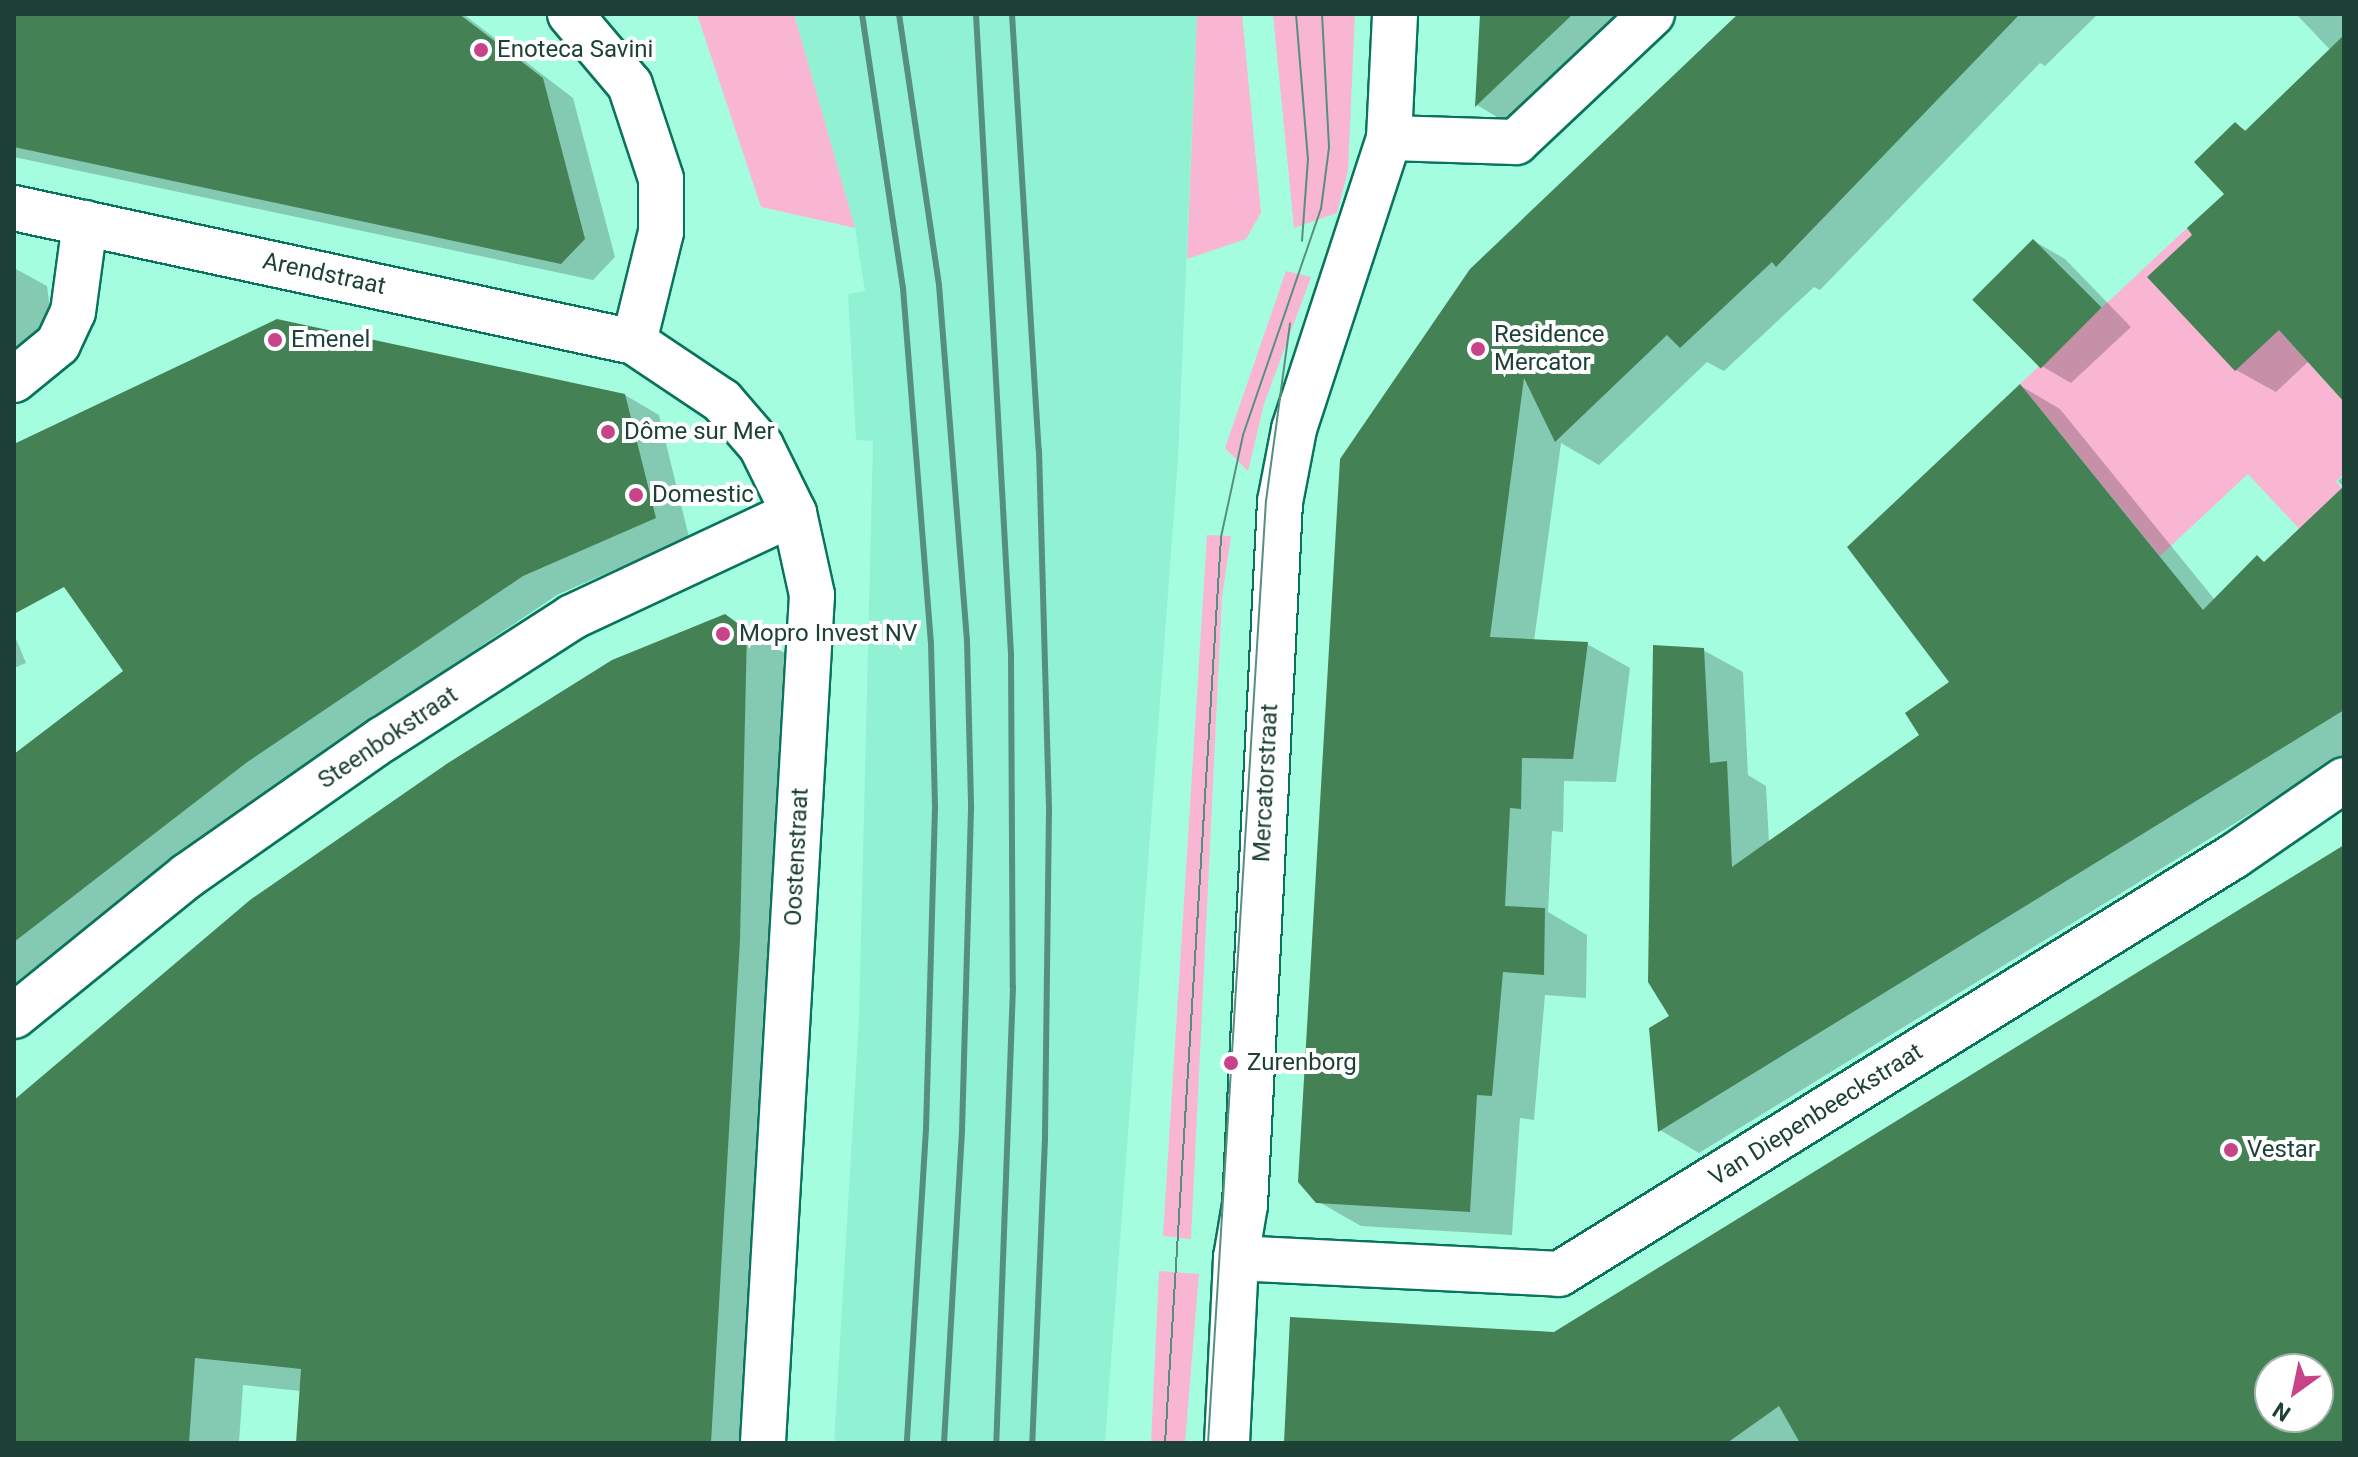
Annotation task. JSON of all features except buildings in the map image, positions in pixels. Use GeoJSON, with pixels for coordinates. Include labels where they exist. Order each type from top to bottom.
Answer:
{"type":"FeatureCollection","features":[{"type":"Feature","properties":{"kind":"street"},"geometry":{"type":"LineString","coordinates":[[570,14],[630,85],[661,179],[661,232],[634,342]]}},
{"type":"Feature","properties":{"kind":"street","name":"Mercatorstraat"},"geometry":{"type":"LineString","coordinates":[[1227,1443],[1236,1258],[1245,1205],[1284,477],[1294,429],[1389,138],[1395,14]]}},
{"type":"Feature","properties":{"kind":"street"},"geometry":{"type":"LineString","coordinates":[[1389,138],[1516,142],[1652,14]]}},
{"type":"Feature","properties":{"kind":"street","name":"Arendstraat"},"geometry":{"type":"LineString","coordinates":[[14,208],[634,342]]}},
{"type":"Feature","properties":{"kind":"street"},"geometry":{"type":"LineString","coordinates":[[14,380],[58,344],[73,312],[85,223]]}},
{"type":"Feature","properties":{"kind":"street","name":"Oostenstraat"},"geometry":{"type":"LineString","coordinates":[[634,342],[722,401],[761,446],[794,513],[806,551],[811,631],[763,1443]]}},
{"type":"Feature","properties":{"kind":"street","name":"Steenbokstraat"},"geometry":{"type":"LineString","coordinates":[[14,1016],[187,876],[547,633],[794,513]]}},
{"type":"Feature","properties":{"kind":"street","name":"Van Diepenbeeckstraat"},"geometry":{"type":"LineString","coordinates":[[1236,1258],[1559,1274],[2234,856],[2344,780]]}},
{"type":"Feature","properties":{"kind":"shaded area"},"geometry":{"type":"Polygon","coordinates":[[[697,14],[794,14],[855,228],[761,207],[697,14]]]}},
{"type":"Feature","properties":{"kind":"shaded area"},"geometry":{"type":"Polygon","coordinates":[[[794,14],[1197,14],[1178,459],[1105,1443],[834,1443],[859,1018],[873,441],[856,440],[848,294],[865,291],[855,228],[794,14]]]}},
{"type":"Feature","properties":{"kind":"shaded area"},"geometry":{"type":"Polygon","coordinates":[[[1197,14],[1242,14],[1261,213],[1246,239],[1187,259],[1197,14]]]}},
{"type":"Feature","properties":{"kind":"shaded area"},"geometry":{"type":"Polygon","coordinates":[[[1273,14],[1355,14],[1348,171],[1337,213],[1294,228],[1273,14]]]}},
{"type":"Feature","properties":{"kind":"shaded area"},"geometry":{"type":"Polygon","coordinates":[[[2187,228],[2192,235],[2151,274],[2279,330],[2344,402],[2344,475],[2336,481],[2344,491],[2329,561],[2248,474],[2160,556],[2020,384],[2187,228]]]}},
{"type":"Feature","properties":{"kind":"shaded area"},"geometry":{"type":"Polygon","coordinates":[[[1286,271],[1311,277],[1264,404],[1248,471],[1225,448],[1286,271]]]}},
{"type":"Feature","properties":{"kind":"shaded area"},"geometry":{"type":"Polygon","coordinates":[[[1207,535],[1231,536],[1222,597],[1191,1239],[1163,1236],[1207,535]]]}},
{"type":"Feature","properties":{"kind":"shaded area"},"geometry":{"type":"Polygon","coordinates":[[[1159,1271],[1199,1274],[1185,1443],[1151,1443],[1159,1271]]]}},
{"type":"Feature","properties":{"kind":"tram line"},"geometry":{"type":"LineString","coordinates":[[1296,14],[1308,159],[1302,241]]}},
{"type":"Feature","properties":{"kind":"tram line"},"geometry":{"type":"LineString","coordinates":[[1165,1443],[1221,537],[1243,435],[1321,209],[1329,147],[1322,14]]}},
{"type":"Feature","properties":{"kind":"tram line"},"geometry":{"type":"LineString","coordinates":[[1208,1443],[1266,501],[1290,324]]}},
{"type":"Feature","properties":{"kind":"railway"},"geometry":{"type":"LineString","coordinates":[[862,14],[903,288],[931,643],[935,808],[926,1129],[907,1443]]}},
{"type":"Feature","properties":{"kind":"railway"},"geometry":{"type":"LineString","coordinates":[[899,14],[939,285],[967,640],[971,809],[962,1131],[944,1443]]}},
{"type":"Feature","properties":{"kind":"railway"},"geometry":{"type":"LineString","coordinates":[[976,14],[1011,654],[1013,987],[996,1443]]}},
{"type":"Feature","properties":{"kind":"railway"},"geometry":{"type":"LineString","coordinates":[[1012,14],[1039,450],[1049,809],[1045,1139],[1032,1443]]}},
{"type":"Feature","properties":{"kind":"place","name":"Enoteca Savini"},"geometry":{"type":"Point","coordinates":[481,50]}},
{"type":"Feature","properties":{"kind":"place","name":"Emenel"},"geometry":{"type":"Point","coordinates":[275,340]}},
{"type":"Feature","properties":{"kind":"place","name":"Residence Mercator"},"geometry":{"type":"Point","coordinates":[1478,349]}},
{"type":"Feature","properties":{"kind":"place","name":"Dôme sur Mer"},"geometry":{"type":"Point","coordinates":[608,432]}},
{"type":"Feature","properties":{"kind":"place","name":"Domestic"},"geometry":{"type":"Point","coordinates":[636,495]}},
{"type":"Feature","properties":{"kind":"place","name":"Mopro Invest NV"},"geometry":{"type":"Point","coordinates":[723,634]}},
{"type":"Feature","properties":{"kind":"place","name":"Zurenborg"},"geometry":{"type":"Point","coordinates":[1231,1063]}},
{"type":"Feature","properties":{"kind":"place","name":"Vestar"},"geometry":{"type":"Point","coordinates":[2231,1150]}}]}
